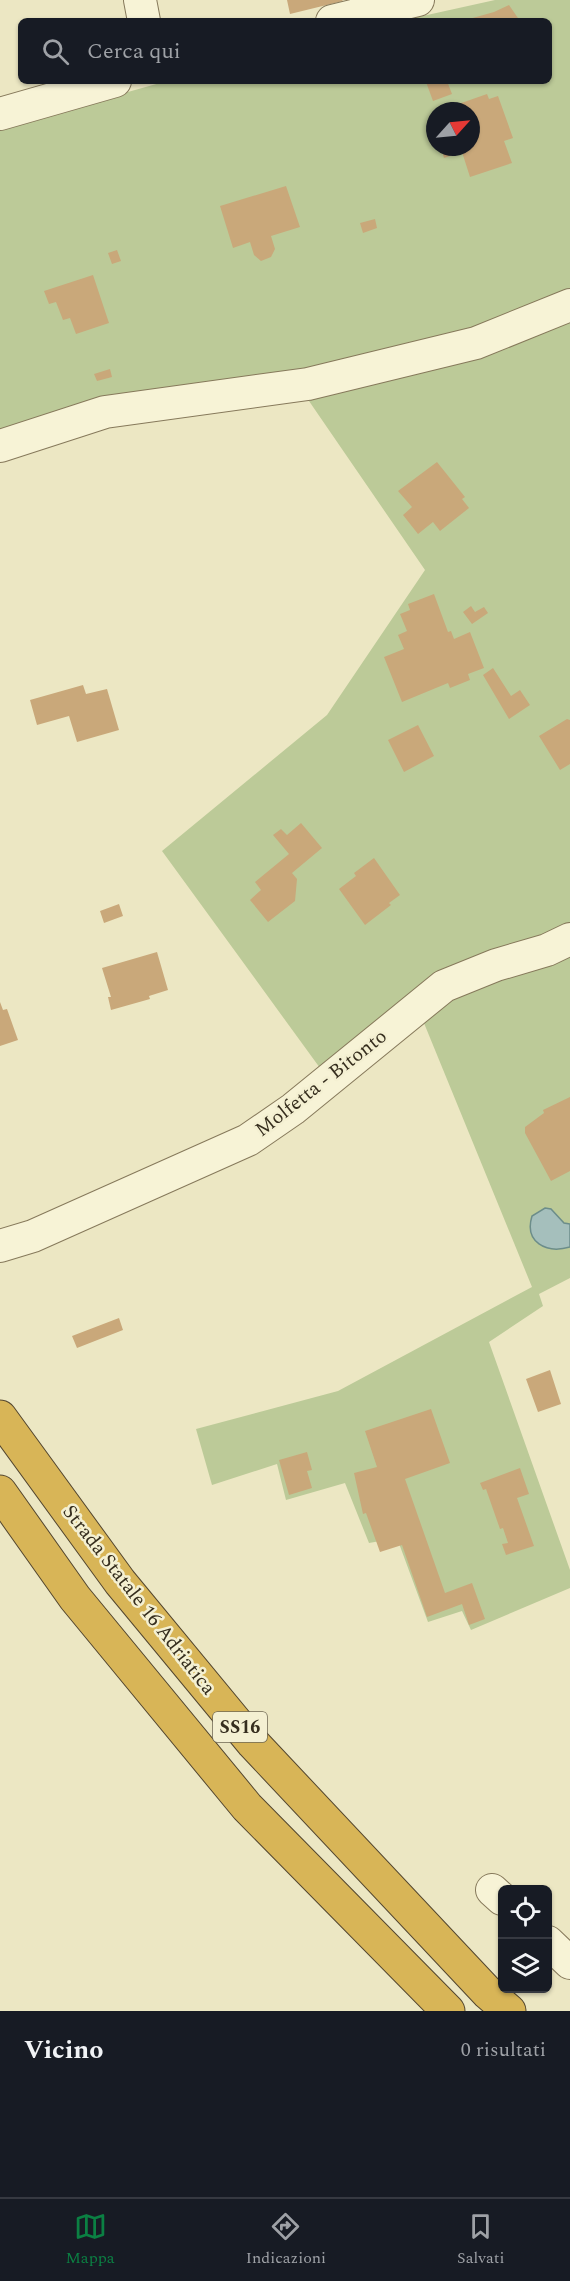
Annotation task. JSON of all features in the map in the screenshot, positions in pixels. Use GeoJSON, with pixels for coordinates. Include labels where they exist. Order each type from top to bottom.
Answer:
{"type":"FeatureCollection","features":[{"type":"Feature","properties":{"kind":"highway","name":"Strada Statale 16 Adriatica"},"geometry":{"type":"LineString","coordinates":[[0,1417],[120,1582],[253,1743],[488,1993],[509,2011]]}},
{"type":"Feature","properties":{"kind":"highway","name":"SS16"},"geometry":{"type":"LineString","coordinates":[[0,1492],[75,1598],[247,1807],[448,2011]]}},
{"type":"Feature","properties":{"kind":"street"},"geometry":{"type":"LineString","coordinates":[[140,0],[143,18]]}},
{"type":"Feature","properties":{"kind":"street"},"geometry":{"type":"LineString","coordinates":[[344,18],[418,0]]}},
{"type":"Feature","properties":{"kind":"street"},"geometry":{"type":"LineString","coordinates":[[0,114],[105,84]]}},
{"type":"Feature","properties":{"kind":"street"},"geometry":{"type":"LineString","coordinates":[[0,446],[105,412],[308,384],[476,343],[570,305]]}},
{"type":"Feature","properties":{"kind":"street","name":"Molfetta - Bitonto"},"geometry":{"type":"LineString","coordinates":[[0,1246],[33,1236],[248,1140],[293,1109],[444,986],[496,965],[547,950],[570,939]]}},
{"type":"Feature","properties":{"kind":"street"},"geometry":{"type":"LineString","coordinates":[[552,1946],[570,1963]]}},
{"type":"Feature","properties":{"kind":"green space"},"geometry":{"type":"Polygon","coordinates":[[[495,0],[570,0],[570,1278],[539,1294],[543,1306],[489,1342],[570,1570],[570,1588],[471,1630],[462,1611],[428,1622],[397,1538],[369,1543],[345,1483],[286,1500],[277,1464],[212,1485],[196,1429],[338,1391],[532,1287],[417,1006],[328,1079],[162,851],[327,715],[425,570],[298,385],[0,448],[0,128],[156,84],[552,84],[552,18],[414,18],[495,0]]]}},
{"type":"Feature","properties":{"kind":"water"},"geometry":{"type":"Polygon","coordinates":[[[545,1208],[551,1209],[564,1223],[570,1224],[570,1247],[553,1249],[539,1244],[534,1239],[530,1225],[532,1216],[545,1208]]]}},
{"type":"Feature","properties":{"kind":"building"},"geometry":{"type":"Polygon","coordinates":[[[287,0],[342,0],[343,1],[290,14],[287,0]]]}},
{"type":"Feature","properties":{"kind":"building"},"geometry":{"type":"Polygon","coordinates":[[[509,5],[518,18],[473,18],[509,5]]]}},
{"type":"Feature","properties":{"kind":"building"},"geometry":{"type":"Polygon","coordinates":[[[427,84],[448,84],[452,94],[433,101],[427,84]]]}},
{"type":"Feature","properties":{"kind":"building"},"geometry":{"type":"Polygon","coordinates":[[[487,94],[489,99],[498,96],[513,138],[504,141],[512,163],[470,177],[463,156],[480,156],[480,102],[464,102],[487,94]]]}},
{"type":"Feature","properties":{"kind":"building"},"geometry":{"type":"Polygon","coordinates":[[[286,186],[300,227],[271,236],[275,249],[271,257],[261,261],[254,255],[250,242],[233,248],[220,206],[286,186]]]}},
{"type":"Feature","properties":{"kind":"building"},"geometry":{"type":"Polygon","coordinates":[[[375,219],[377,228],[363,233],[360,223],[375,219]]]}},
{"type":"Feature","properties":{"kind":"building"},"geometry":{"type":"Polygon","coordinates":[[[117,250],[121,261],[112,264],[108,253],[117,250]]]}},
{"type":"Feature","properties":{"kind":"building"},"geometry":{"type":"Polygon","coordinates":[[[93,275],[109,323],[76,334],[70,318],[63,320],[56,302],[49,304],[44,291],[93,275]]]}},
{"type":"Feature","properties":{"kind":"building"},"geometry":{"type":"Polygon","coordinates":[[[110,369],[112,377],[97,381],[94,374],[110,369]]]}},
{"type":"Feature","properties":{"kind":"building"},"geometry":{"type":"Polygon","coordinates":[[[437,462],[465,497],[462,499],[469,508],[440,531],[433,522],[418,534],[403,515],[412,507],[398,491],[437,462]]]}},
{"type":"Feature","properties":{"kind":"building"},"geometry":{"type":"Polygon","coordinates":[[[434,594],[448,632],[451,631],[454,639],[470,632],[484,668],[468,674],[470,680],[450,688],[448,683],[402,702],[384,657],[404,649],[398,635],[407,631],[400,614],[410,610],[408,604],[434,594]]]}},
{"type":"Feature","properties":{"kind":"building"},"geometry":{"type":"Polygon","coordinates":[[[471,606],[475,612],[484,607],[488,613],[472,624],[463,612],[471,606]]]}},
{"type":"Feature","properties":{"kind":"building"},"geometry":{"type":"Polygon","coordinates":[[[493,668],[511,696],[520,690],[530,705],[509,719],[483,675],[493,668]]]}},
{"type":"Feature","properties":{"kind":"building"},"geometry":{"type":"Polygon","coordinates":[[[83,685],[86,694],[107,689],[119,730],[77,742],[69,716],[37,725],[30,700],[83,685]]]}},
{"type":"Feature","properties":{"kind":"building"},"geometry":{"type":"Polygon","coordinates":[[[567,719],[570,720],[570,764],[560,770],[539,736],[567,719]]]}},
{"type":"Feature","properties":{"kind":"building"},"geometry":{"type":"Polygon","coordinates":[[[418,725],[434,756],[404,772],[388,740],[418,725]]]}},
{"type":"Feature","properties":{"kind":"building"},"geometry":{"type":"Polygon","coordinates":[[[301,823],[322,848],[292,873],[297,879],[295,901],[268,922],[250,900],[261,890],[255,882],[289,854],[273,835],[281,829],[287,835],[301,823]]]}},
{"type":"Feature","properties":{"kind":"building"},"geometry":{"type":"Polygon","coordinates":[[[374,858],[400,895],[365,925],[339,889],[356,876],[354,873],[374,858]]]}},
{"type":"Feature","properties":{"kind":"building"},"geometry":{"type":"Polygon","coordinates":[[[119,904],[123,916],[104,923],[100,911],[119,904]]]}},
{"type":"Feature","properties":{"kind":"building"},"geometry":{"type":"Polygon","coordinates":[[[157,952],[168,990],[149,996],[150,999],[111,1010],[108,997],[111,997],[102,968],[157,952]]]}},
{"type":"Feature","properties":{"kind":"building"},"geometry":{"type":"Polygon","coordinates":[[[0,1002],[3,1010],[7,1009],[18,1040],[0,1046],[0,1002]]]}},
{"type":"Feature","properties":{"kind":"building"},"geometry":{"type":"Polygon","coordinates":[[[570,1097],[570,1171],[551,1181],[525,1133],[525,1127],[544,1113],[543,1110],[570,1097]]]}},
{"type":"Feature","properties":{"kind":"building"},"geometry":{"type":"Polygon","coordinates":[[[119,1318],[123,1330],[77,1348],[72,1336],[119,1318]]]}},
{"type":"Feature","properties":{"kind":"building"},"geometry":{"type":"Polygon","coordinates":[[[550,1370],[561,1404],[538,1412],[526,1379],[550,1370]]]}},
{"type":"Feature","properties":{"kind":"building"},"geometry":{"type":"Polygon","coordinates":[[[431,1409],[450,1463],[405,1479],[445,1593],[472,1583],[485,1619],[469,1625],[462,1604],[427,1617],[402,1545],[380,1552],[366,1513],[363,1514],[354,1473],[377,1467],[365,1431],[431,1409]]]}},
{"type":"Feature","properties":{"kind":"building"},"geometry":{"type":"Polygon","coordinates":[[[307,1452],[312,1470],[307,1471],[312,1488],[289,1495],[279,1460],[307,1452]]]}},
{"type":"Feature","properties":{"kind":"building"},"geometry":{"type":"Polygon","coordinates":[[[520,1468],[529,1494],[517,1498],[534,1546],[506,1555],[502,1544],[508,1543],[503,1528],[500,1529],[486,1489],[483,1490],[480,1483],[520,1468]]]}}]}
